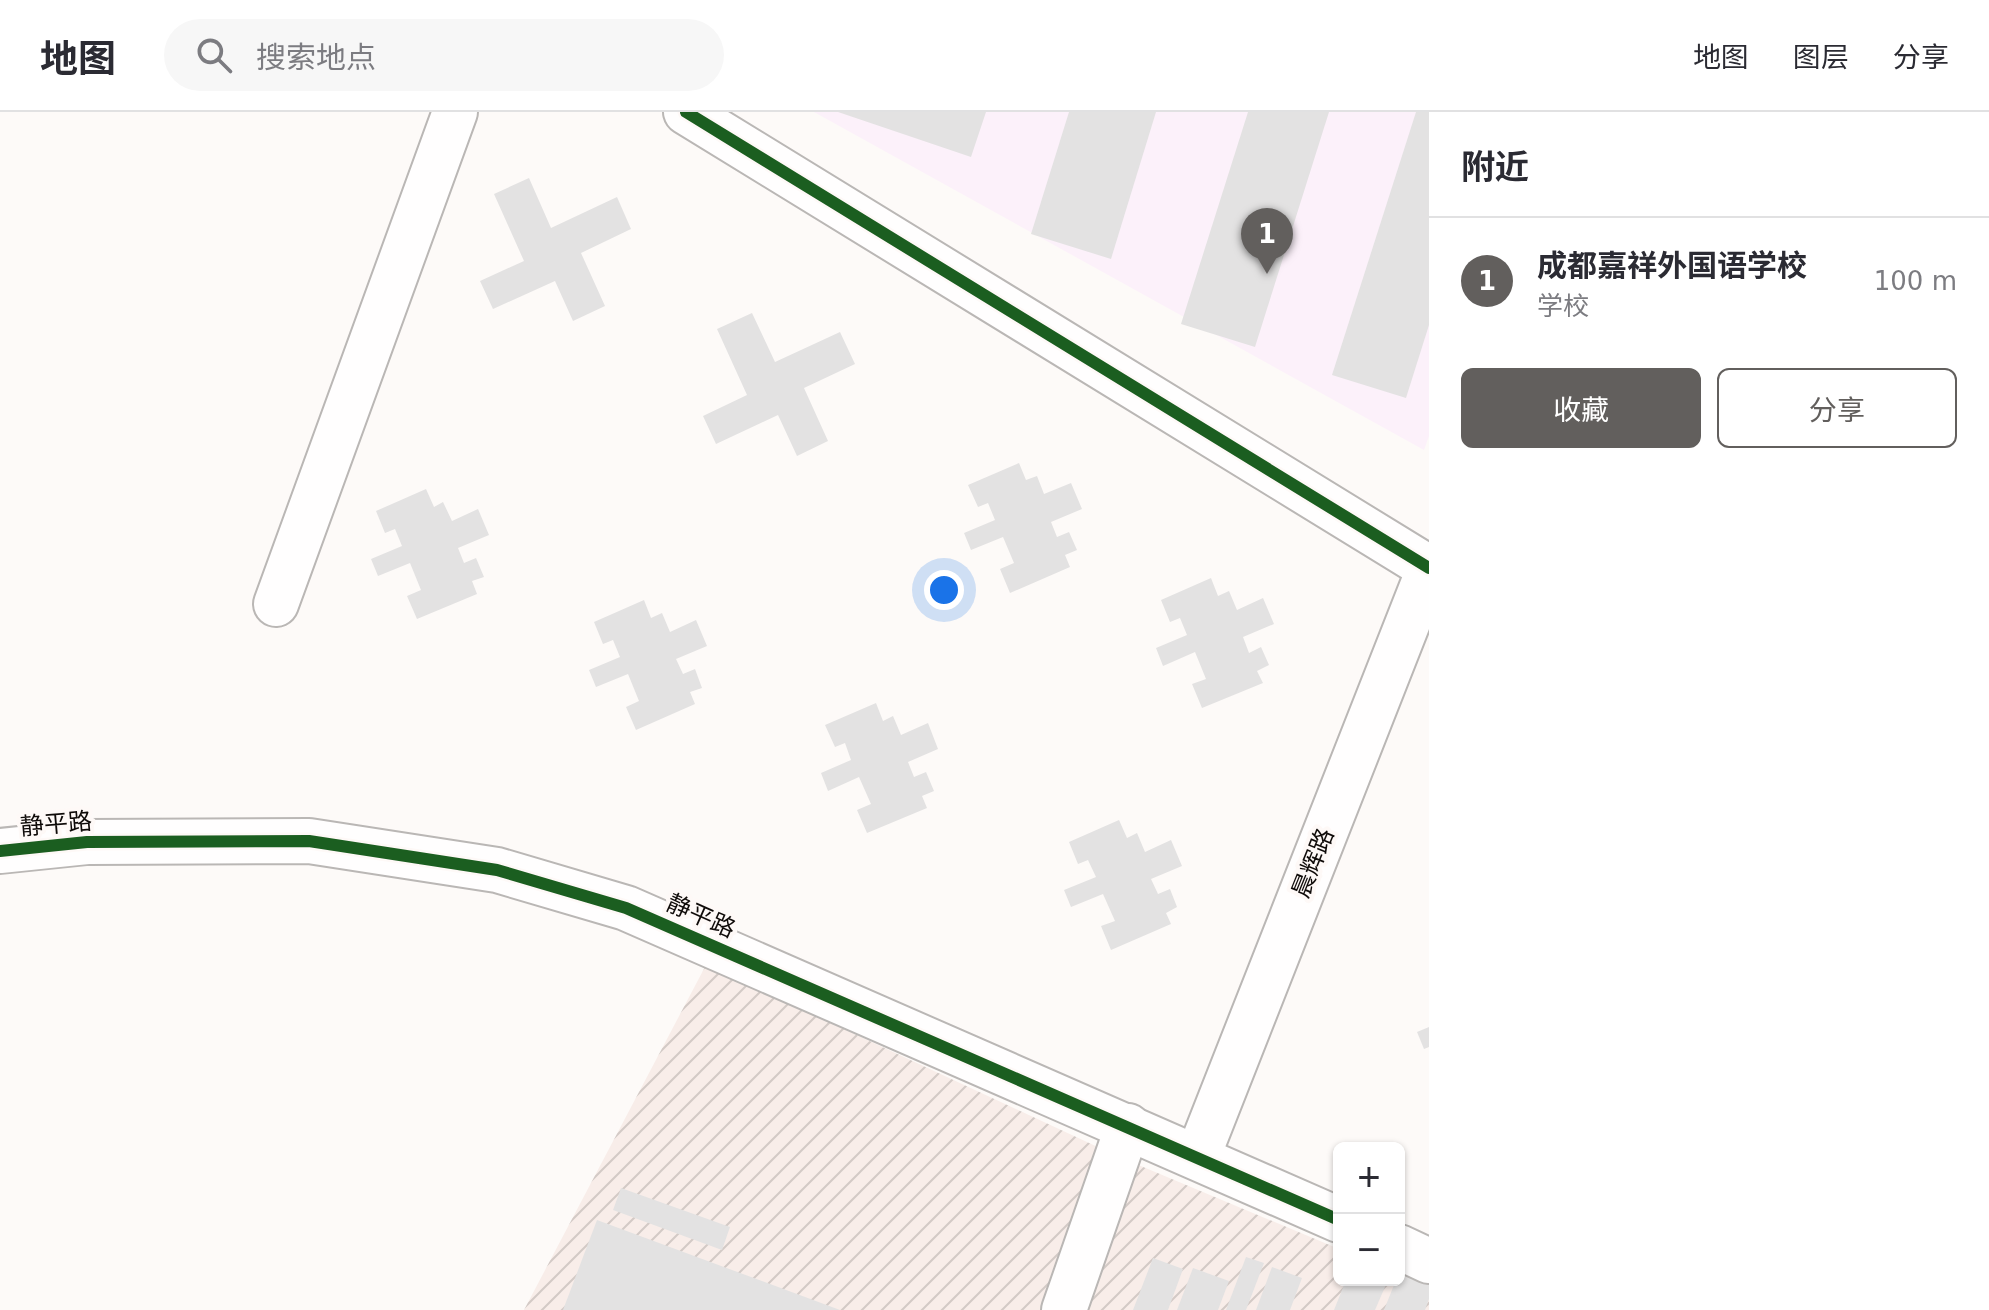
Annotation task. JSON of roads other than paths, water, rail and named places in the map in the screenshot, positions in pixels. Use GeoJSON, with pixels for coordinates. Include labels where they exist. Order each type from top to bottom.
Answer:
{"type":"FeatureCollection","features":[{"type":"Feature","properties":{"kind":"street"},"geometry":{"type":"LineString","coordinates":[[276,604],[455,112]]}},
{"type":"Feature","properties":{"kind":"street"},"geometry":{"type":"LineString","coordinates":[[686,112],[1429,569]]}},
{"type":"Feature","properties":{"kind":"street","name":"晨辉路"},"geometry":{"type":"LineString","coordinates":[[1198,1156],[1429,569]]}},
{"type":"Feature","properties":{"kind":"street","name":"静平路"},"geometry":{"type":"LineString","coordinates":[[0,851],[87,842],[309,841],[497,870],[626,908],[1333,1217]]}},
{"type":"Feature","properties":{"kind":"street"},"geometry":{"type":"LineString","coordinates":[[1064,1310],[1128,1126]]}},
{"type":"Feature","properties":{"kind":"street"},"geometry":{"type":"LineString","coordinates":[[1405,1250],[1429,1261]]}},
{"type":"Feature","properties":{"kind":"place","name":"成都嘉祥外国语学校"},"geometry":{"type":"Point","coordinates":[1267,274]}}]}
